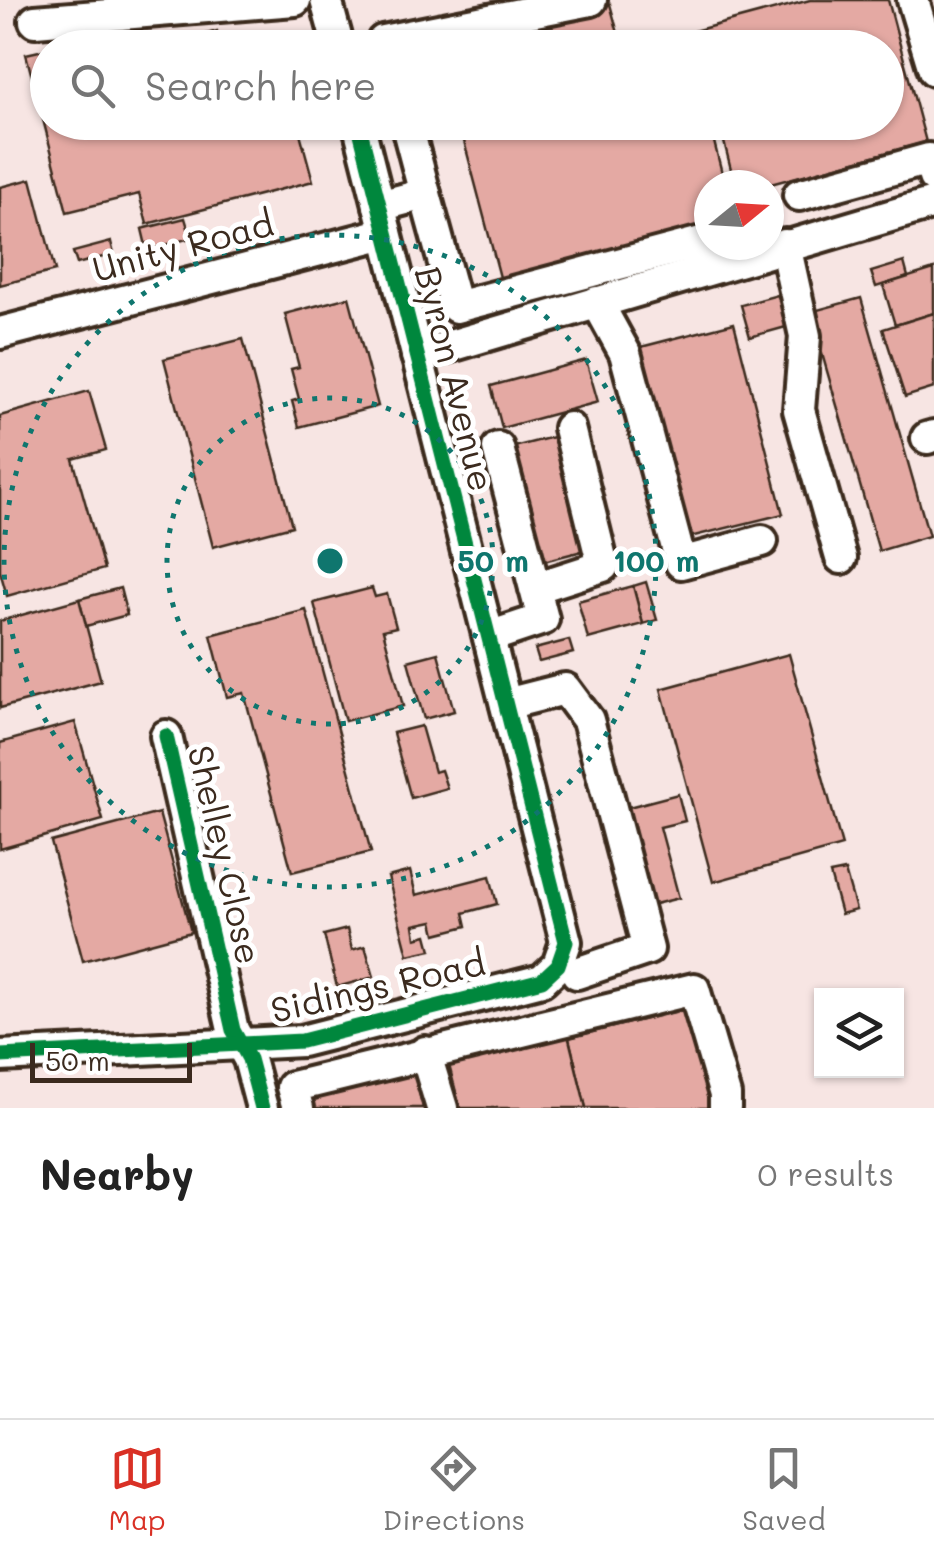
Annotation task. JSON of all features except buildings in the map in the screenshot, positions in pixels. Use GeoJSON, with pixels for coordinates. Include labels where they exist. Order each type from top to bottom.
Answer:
{"type":"FeatureCollection","features":[{"type":"Feature","properties":{"kind":"street"},"geometry":{"type":"LineString","coordinates":[[35,21],[294,0]]}},
{"type":"Feature","properties":{"kind":"street"},"geometry":{"type":"LineString","coordinates":[[326,0],[334,30]]}},
{"type":"Feature","properties":{"kind":"street"},"geometry":{"type":"LineString","coordinates":[[435,30],[591,0]]}},
{"type":"Feature","properties":{"kind":"street"},"geometry":{"type":"LineString","coordinates":[[913,0],[934,70]]}},
{"type":"Feature","properties":{"kind":"street","name":"Byron Avenue"},"geometry":{"type":"LineString","coordinates":[[362,140],[567,960],[588,1014]]}},
{"type":"Feature","properties":{"kind":"street"},"geometry":{"type":"LineString","coordinates":[[411,140],[456,307],[694,244]]}},
{"type":"Feature","properties":{"kind":"street"},"geometry":{"type":"LineString","coordinates":[[799,195],[932,164]]}},
{"type":"Feature","properties":{"kind":"street","name":"Unity Road"},"geometry":{"type":"LineString","coordinates":[[0,334],[382,219],[425,194]]}},
{"type":"Feature","properties":{"kind":"street"},"geometry":{"type":"LineString","coordinates":[[784,244],[934,202]]}},
{"type":"Feature","properties":{"kind":"street"},"geometry":{"type":"LineString","coordinates":[[417,356],[731,260]]}},
{"type":"Feature","properties":{"kind":"street"},"geometry":{"type":"LineString","coordinates":[[778,260],[806,336],[799,410],[842,558]]}},
{"type":"Feature","properties":{"kind":"street"},"geometry":{"type":"LineString","coordinates":[[596,302],[625,353],[681,563],[762,541]]}},
{"type":"Feature","properties":{"kind":"street"},"geometry":{"type":"LineString","coordinates":[[534,588],[603,566],[569,428]]}},
{"type":"Feature","properties":{"kind":"street"},"geometry":{"type":"LineString","coordinates":[[489,637],[542,619],[498,448]]}},
{"type":"Feature","properties":{"kind":"street","name":"Sidings Road"},"geometry":{"type":"LineString","coordinates":[[0,1056],[302,1041],[542,980],[567,960],[648,949],[588,720],[565,690],[506,704]]}},
{"type":"Feature","properties":{"kind":"street","name":"Shelley Close"},"geometry":{"type":"LineString","coordinates":[[166,736],[233,1030],[250,1058],[262,1108]]}},
{"type":"Feature","properties":{"kind":"street"},"geometry":{"type":"LineString","coordinates":[[298,1108],[292,1087],[694,988],[725,1095],[725,1108]]}},
{"type":"Feature","properties":{"kind":"street"},"geometry":{"type":"LineString","coordinates":[[425,1052],[442,1108]]}},
{"type":"Feature","properties":{"kind":"cycle path"},"geometry":{"type":"LineString","coordinates":[[0,1056],[302,1041],[542,980],[558,965],[566,942],[363,140]]}},
{"type":"Feature","properties":{"kind":"cycle path"},"geometry":{"type":"LineString","coordinates":[[166,736],[233,1030],[249,1059],[262,1108]]}}]}
